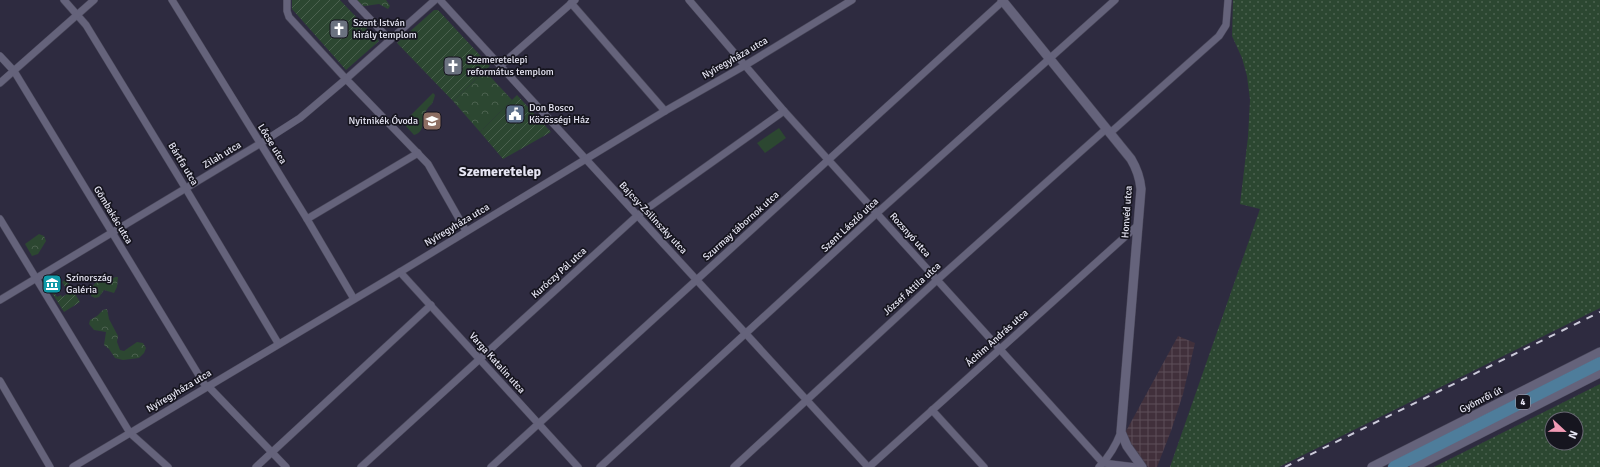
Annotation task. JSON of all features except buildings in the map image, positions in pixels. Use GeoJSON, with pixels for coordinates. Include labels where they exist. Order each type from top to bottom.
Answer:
{"type":"FeatureCollection","features":[{"type":"Feature","properties":{"kind":"main road","name":"4"},"geometry":{"type":"LineString","coordinates":[[1394,467],[1600,363]]}},
{"type":"Feature","properties":{"kind":"street","name":"Bártfa utca"},"geometry":{"type":"LineString","coordinates":[[64,0],[86,25],[278,344]]}},
{"type":"Feature","properties":{"kind":"street"},"geometry":{"type":"LineString","coordinates":[[0,83],[94,0]]}},
{"type":"Feature","properties":{"kind":"street","name":"Lőcse utca"},"geometry":{"type":"LineString","coordinates":[[172,0],[307,218],[354,299]]}},
{"type":"Feature","properties":{"kind":"street"},"geometry":{"type":"LineString","coordinates":[[287,0],[287,11],[289,17],[428,164],[466,231]]}},
{"type":"Feature","properties":{"kind":"street"},"geometry":{"type":"LineString","coordinates":[[352,0],[390,40]]}},
{"type":"Feature","properties":{"kind":"street","name":"Zilah utca"},"geometry":{"type":"LineString","coordinates":[[0,300],[261,144],[300,118],[435,0]]}},
{"type":"Feature","properties":{"kind":"street","name":"Bajcsy-Zsilinszky utca"},"geometry":{"type":"LineString","coordinates":[[440,0],[868,467]]}},
{"type":"Feature","properties":{"kind":"street","name":"Rozsnyó utca"},"geometry":{"type":"LineString","coordinates":[[689,0],[744,66],[1000,349],[1101,465]]}},
{"type":"Feature","properties":{"kind":"street","name":"Nyíregyháza utca"},"geometry":{"type":"LineString","coordinates":[[73,467],[400,272],[665,110],[744,66],[852,0]]}},
{"type":"Feature","properties":{"kind":"street","name":"Honvéd utca"},"geometry":{"type":"LineString","coordinates":[[1003,0],[1133,163],[1140,179],[1141,189],[1121,432]]}},
{"type":"Feature","properties":{"kind":"street","name":"Szurmay tábornok utca"},"geometry":{"type":"LineString","coordinates":[[491,467],[1003,0]]}},
{"type":"Feature","properties":{"kind":"street","name":"Szent László utca"},"geometry":{"type":"LineString","coordinates":[[600,467],[877,213],[1115,0]]}},
{"type":"Feature","properties":{"kind":"street","name":"József Attila utca"},"geometry":{"type":"LineString","coordinates":[[734,467],[937,280],[1219,36],[1226,25],[1228,0]]}},
{"type":"Feature","properties":{"kind":"street"},"geometry":{"type":"LineString","coordinates":[[500,66],[573,1],[665,110]]}},
{"type":"Feature","properties":{"kind":"street","name":"Gömbakác utca"},"geometry":{"type":"LineString","coordinates":[[0,56],[14,71],[207,386],[286,467]]}},
{"type":"Feature","properties":{"kind":"street","name":"Kuróczy Pál utca"},"geometry":{"type":"LineString","coordinates":[[361,467],[638,215],[784,111]]}},
{"type":"Feature","properties":{"kind":"street"},"geometry":{"type":"LineString","coordinates":[[307,218],[418,153]]}},
{"type":"Feature","properties":{"kind":"street"},"geometry":{"type":"LineString","coordinates":[[0,219],[130,433],[168,467]]}},
{"type":"Feature","properties":{"kind":"street","name":"Áchim András utca"},"geometry":{"type":"LineString","coordinates":[[868,467],[1138,225]]}},
{"type":"Feature","properties":{"kind":"street","name":"Varga Katalin utca"},"geometry":{"type":"LineString","coordinates":[[400,272],[578,467]]}},
{"type":"Feature","properties":{"kind":"street"},"geometry":{"type":"LineString","coordinates":[[256,467],[431,305]]}},
{"type":"Feature","properties":{"kind":"street","name":"Gyömrői út"},"geometry":{"type":"LineString","coordinates":[[1372,467],[1600,352]]}},
{"type":"Feature","properties":{"kind":"street"},"geometry":{"type":"LineString","coordinates":[[1414,467],[1600,373]]}},
{"type":"Feature","properties":{"kind":"street"},"geometry":{"type":"LineString","coordinates":[[0,381],[50,467]]}},
{"type":"Feature","properties":{"kind":"street"},"geometry":{"type":"LineString","coordinates":[[932,410],[984,467]]}},
{"type":"Feature","properties":{"kind":"street"},"geometry":{"type":"LineString","coordinates":[[1101,465],[1118,442],[1121,432]]}},
{"type":"Feature","properties":{"kind":"street"},"geometry":{"type":"LineString","coordinates":[[1121,432],[1127,446],[1142,467]]}},
{"type":"Feature","properties":{"kind":"street"},"geometry":{"type":"LineString","coordinates":[[1101,465],[1136,467]]}},
{"type":"Feature","properties":{"kind":"shaded area"},"geometry":{"type":"Polygon","coordinates":[[[1178,336],[1195,343],[1183,394],[1171,431],[1157,467],[1148,467],[1136,454],[1125,433],[1178,336]]]}},
{"type":"Feature","properties":{"kind":"green space"},"geometry":{"type":"Polygon","coordinates":[[[292,0],[340,0],[379,41],[346,70],[292,9],[292,0]]]}},
{"type":"Feature","properties":{"kind":"green space"},"geometry":{"type":"Polygon","coordinates":[[[357,0],[386,0],[390,6],[388,9],[379,4],[365,6],[360,5],[357,0]]]}},
{"type":"Feature","properties":{"kind":"green space"},"geometry":{"type":"Polygon","coordinates":[[[1233,0],[1600,0],[1600,308],[1279,467],[1170,467],[1260,209],[1240,204],[1248,137],[1250,100],[1247,76],[1242,58],[1232,36],[1233,0]]]}},
{"type":"Feature","properties":{"kind":"green space"},"geometry":{"type":"Polygon","coordinates":[[[434,10],[438,10],[490,66],[453,101],[397,43],[434,10]]]}},
{"type":"Feature","properties":{"kind":"green space"},"geometry":{"type":"Polygon","coordinates":[[[485,71],[512,100],[480,132],[453,101],[485,71]]]}},
{"type":"Feature","properties":{"kind":"green space"},"geometry":{"type":"Polygon","coordinates":[[[433,93],[435,95],[434,99],[424,114],[421,131],[414,135],[404,124],[433,93]]]}},
{"type":"Feature","properties":{"kind":"green space"},"geometry":{"type":"Polygon","coordinates":[[[517,95],[551,132],[503,159],[480,132],[517,95]]]}},
{"type":"Feature","properties":{"kind":"green space"},"geometry":{"type":"Polygon","coordinates":[[[779,128],[786,138],[765,153],[757,143],[779,128]]]}},
{"type":"Feature","properties":{"kind":"green space"},"geometry":{"type":"Polygon","coordinates":[[[39,234],[44,236],[46,241],[38,254],[32,256],[25,244],[39,234]]]}},
{"type":"Feature","properties":{"kind":"green space"},"geometry":{"type":"Polygon","coordinates":[[[58,274],[59,276],[48,283],[57,297],[61,295],[62,297],[69,293],[62,282],[66,279],[80,302],[64,312],[45,282],[58,274]]]}},
{"type":"Feature","properties":{"kind":"green space"},"geometry":{"type":"Polygon","coordinates":[[[118,277],[117,287],[114,293],[104,290],[99,297],[95,298],[91,296],[92,288],[101,278],[111,280],[118,277]]]}},
{"type":"Feature","properties":{"kind":"green space"},"geometry":{"type":"Polygon","coordinates":[[[107,309],[109,319],[118,336],[117,342],[120,350],[124,351],[137,342],[143,343],[146,348],[144,353],[139,358],[123,360],[115,358],[109,349],[104,345],[106,332],[94,330],[89,324],[90,320],[103,310],[107,309]]]}},
{"type":"Feature","properties":{"kind":"green space"},"geometry":{"type":"Polygon","coordinates":[[[1600,384],[1600,467],[1434,467],[1544,412],[1544,451],[1584,451],[1584,411],[1546,411],[1600,384]]]}},
{"type":"Feature","properties":{"kind":"railway"},"geometry":{"type":"LineString","coordinates":[[1285,467],[1600,312]]}},
{"type":"Feature","properties":{"kind":"place","name":"Szent István király templom"},"geometry":{"type":"Point","coordinates":[339,29]}},
{"type":"Feature","properties":{"kind":"place","name":"Szemeretelepi református templom"},"geometry":{"type":"Point","coordinates":[453,66]}},
{"type":"Feature","properties":{"kind":"place","name":"Don Bosco Közösségi Ház"},"geometry":{"type":"Point","coordinates":[515,114]}},
{"type":"Feature","properties":{"kind":"place","name":"Nyitnikék Óvoda"},"geometry":{"type":"Point","coordinates":[432,121]}},
{"type":"Feature","properties":{"kind":"place","name":"Színország Galéria"},"geometry":{"type":"Point","coordinates":[52,284]}},
{"type":"Feature","properties":{"kind":"district","name":"Szemeretelep"},"geometry":{"type":"Point","coordinates":[500,171]}}]}
